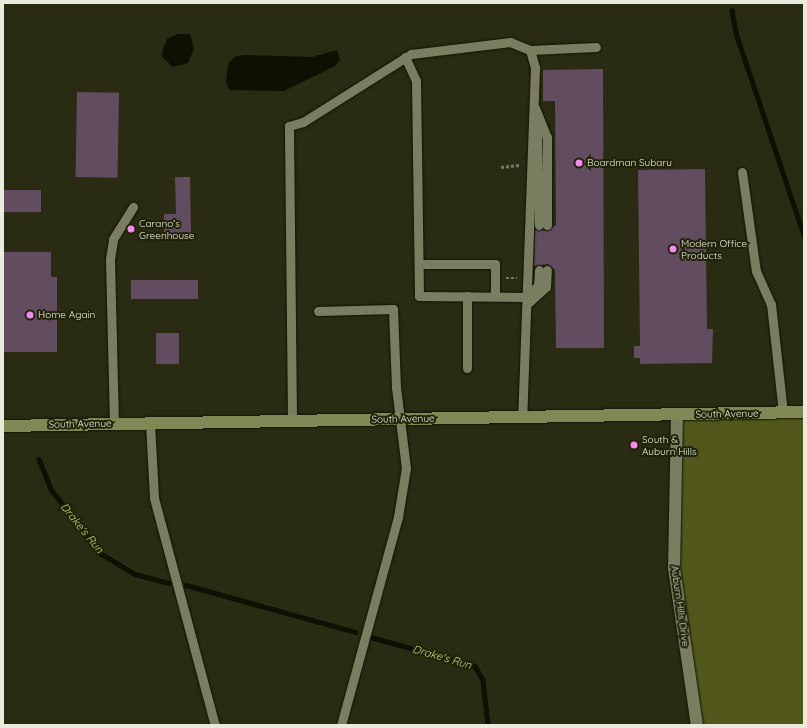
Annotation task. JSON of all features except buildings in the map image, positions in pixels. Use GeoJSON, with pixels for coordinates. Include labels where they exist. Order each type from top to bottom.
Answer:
{"type":"FeatureCollection","features":[{"type":"Feature","properties":{"kind":"main road","name":"South Avenue"},"geometry":{"type":"LineString","coordinates":[[3,426],[804,412]]}},
{"type":"Feature","properties":{"kind":"street","name":"Auburn Hills Drive"},"geometry":{"type":"LineString","coordinates":[[677,414],[674,568],[697,725]]}},
{"type":"Feature","properties":{"kind":"lane"},"geometry":{"type":"LineString","coordinates":[[292,420],[289,126],[303,122],[405,57],[510,42],[530,50],[596,47]]}},
{"type":"Feature","properties":{"kind":"lane"},"geometry":{"type":"LineString","coordinates":[[522,417],[535,68],[530,50]]}},
{"type":"Feature","properties":{"kind":"lane"},"geometry":{"type":"LineString","coordinates":[[405,57],[416,81],[419,296],[496,296],[527,300],[546,287],[543,270]]}},
{"type":"Feature","properties":{"kind":"lane"},"geometry":{"type":"LineString","coordinates":[[533,105],[540,137],[543,225]]}},
{"type":"Feature","properties":{"kind":"lane"},"geometry":{"type":"LineString","coordinates":[[742,172],[756,271],[771,304],[783,413]]}},
{"type":"Feature","properties":{"kind":"lane"},"geometry":{"type":"LineString","coordinates":[[114,424],[110,259],[113,239],[133,207]]}},
{"type":"Feature","properties":{"kind":"lane"},"geometry":{"type":"LineString","coordinates":[[419,264],[495,264],[496,296]]}},
{"type":"Feature","properties":{"kind":"lane"},"geometry":{"type":"LineString","coordinates":[[467,296],[467,368]]}},
{"type":"Feature","properties":{"kind":"lane"},"geometry":{"type":"LineString","coordinates":[[318,311],[393,309],[396,387],[406,468],[398,517],[341,725]]}},
{"type":"Feature","properties":{"kind":"lane"},"geometry":{"type":"LineString","coordinates":[[150,423],[154,498],[215,725]]}},
{"type":"Feature","properties":{"kind":"path"},"geometry":{"type":"LineString","coordinates":[[501,167],[512,166]]}},
{"type":"Feature","properties":{"kind":"path"},"geometry":{"type":"LineString","coordinates":[[496,278],[528,278]]}},
{"type":"Feature","properties":{"kind":"green space"},"geometry":{"type":"Polygon","coordinates":[[[804,412],[804,725],[697,725],[674,568],[677,414],[804,412]]]}},
{"type":"Feature","properties":{"kind":"shaded area"},"geometry":{"type":"Polygon","coordinates":[[[177,34],[190,34],[194,49],[188,63],[173,67],[162,57],[163,48],[167,39],[177,34]]]}},
{"type":"Feature","properties":{"kind":"shaded area"},"geometry":{"type":"Polygon","coordinates":[[[337,50],[340,60],[335,66],[284,91],[229,90],[226,82],[228,64],[234,57],[244,55],[312,57],[337,50]]]}},
{"type":"Feature","properties":{"kind":"waterway"},"geometry":{"type":"LineString","coordinates":[[732,10],[736,33],[804,235]]}},
{"type":"Feature","properties":{"kind":"waterway","name":"Drake's Run"},"geometry":{"type":"LineString","coordinates":[[39,459],[51,489],[100,553],[135,574],[169,583]]}},
{"type":"Feature","properties":{"kind":"waterway","name":"Drake's Run"},"geometry":{"type":"LineString","coordinates":[[186,585],[356,632]]}},
{"type":"Feature","properties":{"kind":"waterway","name":"Drake's Run"},"geometry":{"type":"LineString","coordinates":[[371,637],[475,666],[483,680],[488,725]]}},
{"type":"Feature","properties":{"kind":"place","name":"Boardman Subaru"},"geometry":{"type":"Point","coordinates":[579,163]}},
{"type":"Feature","properties":{"kind":"place","name":"Carano's Greenhouse"},"geometry":{"type":"Point","coordinates":[131,229]}},
{"type":"Feature","properties":{"kind":"place","name":"Modern Office Products"},"geometry":{"type":"Point","coordinates":[673,249]}},
{"type":"Feature","properties":{"kind":"place","name":"Home Again"},"geometry":{"type":"Point","coordinates":[30,315]}},
{"type":"Feature","properties":{"kind":"place","name":"South & Auburn Hills"},"geometry":{"type":"Point","coordinates":[634,445]}}]}
